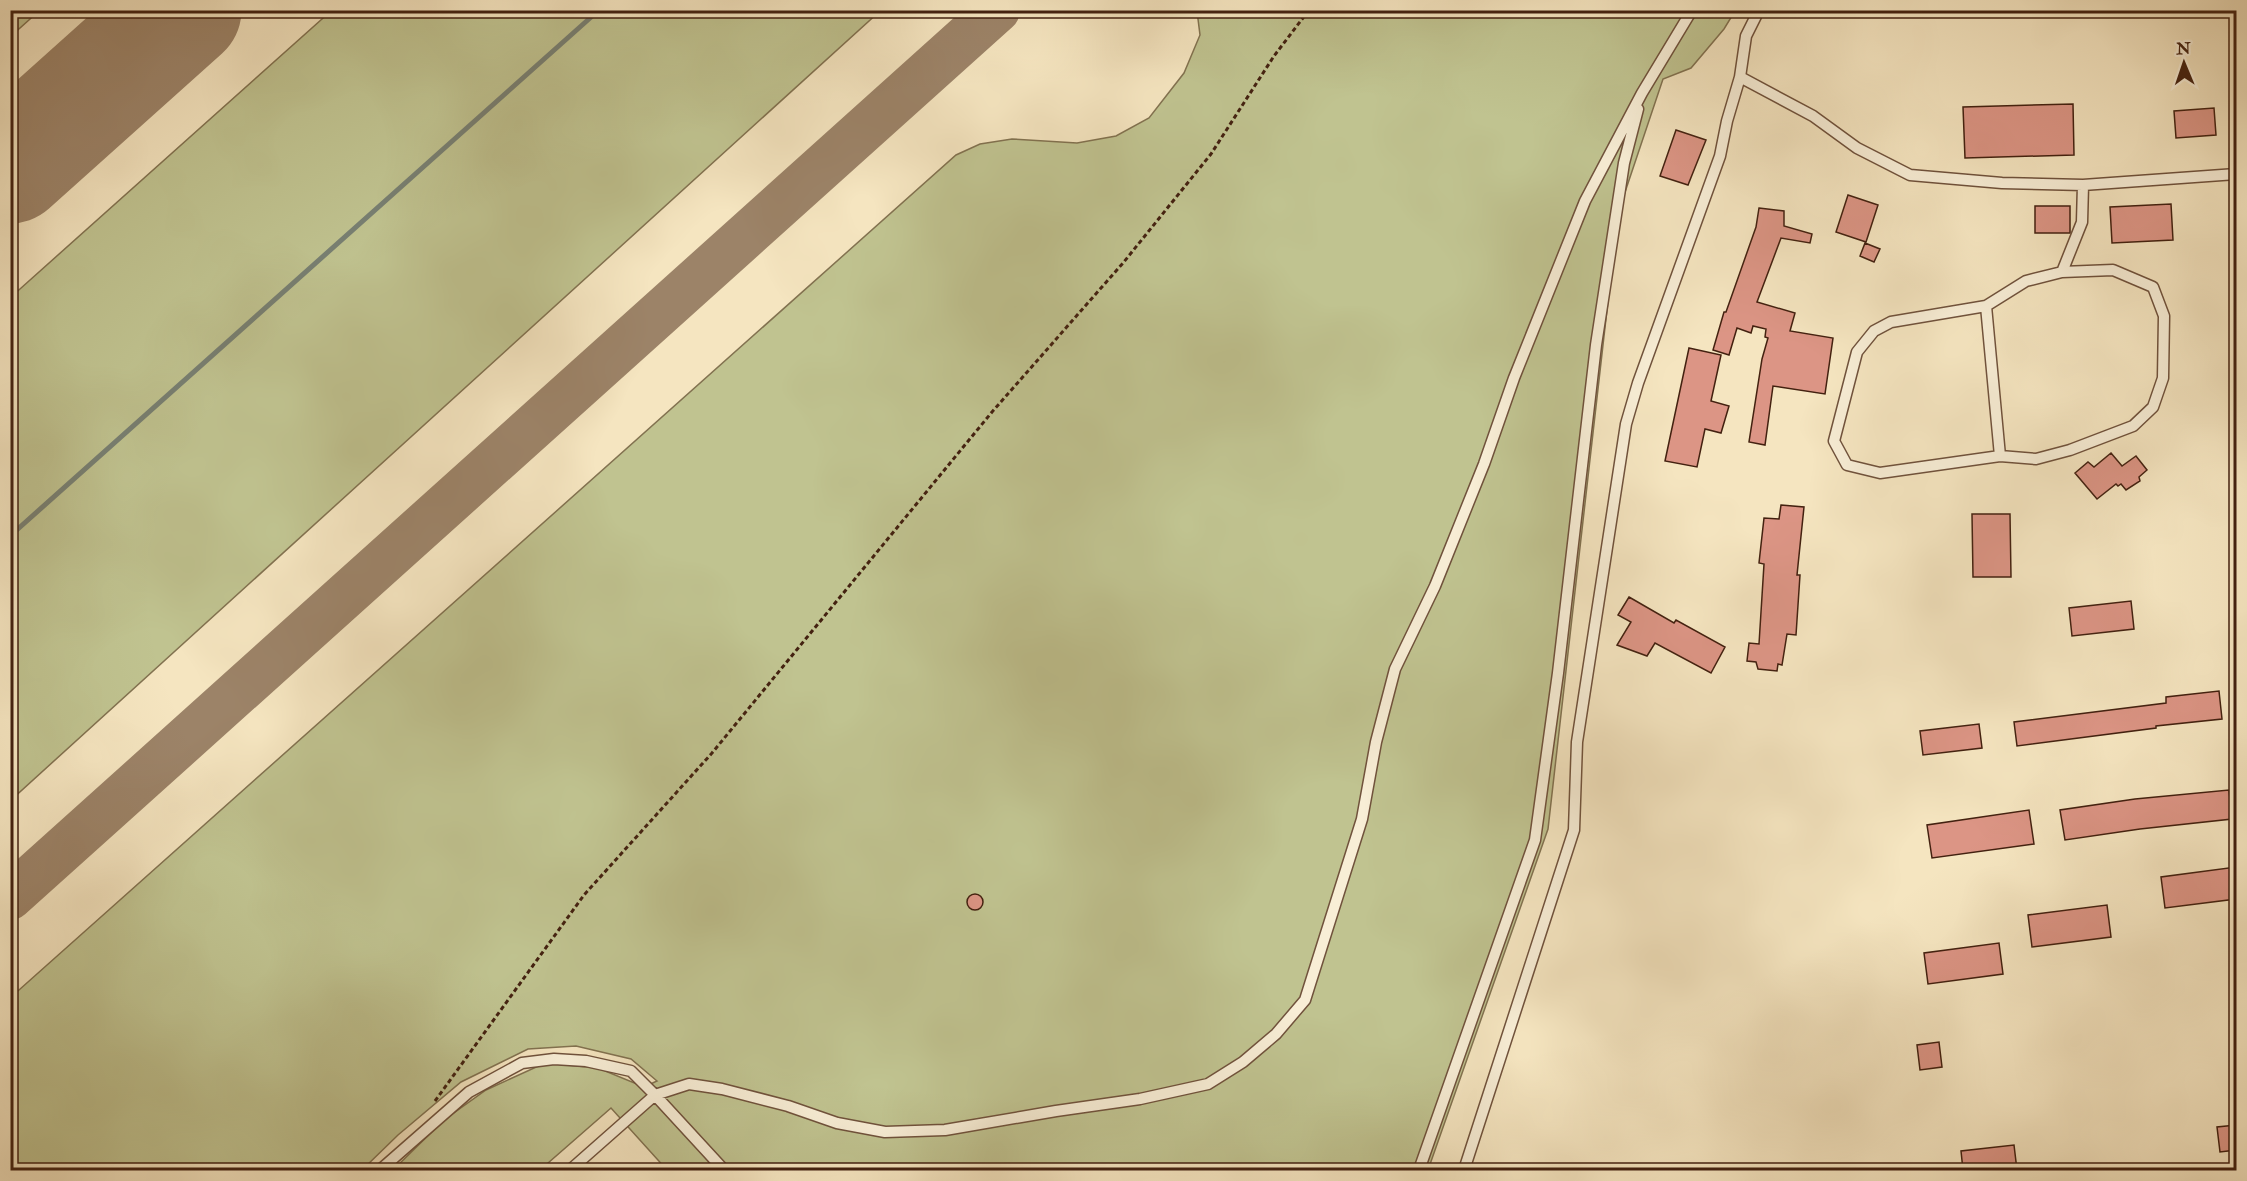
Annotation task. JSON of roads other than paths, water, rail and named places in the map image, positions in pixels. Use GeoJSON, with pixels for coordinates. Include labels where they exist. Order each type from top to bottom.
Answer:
{"type":"FeatureCollection","features":[{"type":"Feature","properties":{"kind":"lane"},"geometry":{"type":"LineString","coordinates":[[570,1170],[655,1095],[689,1084],[722,1089],[788,1106],[837,1123],[885,1132],[945,1130],[1140,1099],[1208,1084],[1243,1062],[1276,1034],[1305,1000],[1362,819],[1377,742],[1395,669],[1435,586],[1484,464],[1514,378],[1586,201],[1642,93],[1692,10]]}},
{"type":"Feature","properties":{"kind":"lane"},"geometry":{"type":"LineString","coordinates":[[1464,1170],[1574,830],[1577,742],[1626,424],[1638,383],[1720,156],[1726,121],[1740,76],[1746,36],[1759,10]]}},
{"type":"Feature","properties":{"kind":"lane"},"geometry":{"type":"LineString","coordinates":[[1740,76],[1813,116],[1857,147],[1910,175],[2002,183],[2083,185],[2236,174]]}},
{"type":"Feature","properties":{"kind":"lane"},"geometry":{"type":"LineString","coordinates":[[1419,1170],[1535,840],[1558,673],[1596,345],[1624,163],[1642,93]]}},
{"type":"Feature","properties":{"kind":"lane"},"geometry":{"type":"LineString","coordinates":[[2062,272],[2082,222],[2083,185]]}},
{"type":"Feature","properties":{"kind":"lane"},"geometry":{"type":"LineString","coordinates":[[2113,270],[2153,287],[2163,316],[2163,378],[2153,407],[2133,426],[2070,450],[2036,459],[2000,456],[1880,473],[1847,465],[1834,441],[1857,352],[1874,331],[1891,322],[1986,306],[2026,281],[2062,272],[2113,270]]}},
{"type":"Feature","properties":{"kind":"lane"},"geometry":{"type":"LineString","coordinates":[[1986,306],[2000,456]]}},
{"type":"Feature","properties":{"kind":"lane"},"geometry":{"type":"LineString","coordinates":[[380,1170],[469,1092],[522,1063],[554,1059],[586,1061],[631,1071],[724,1170]]}},
{"type":"Feature","properties":{"kind":"waterway"},"geometry":{"type":"LineString","coordinates":[[10,536],[599,10]]}}]}
